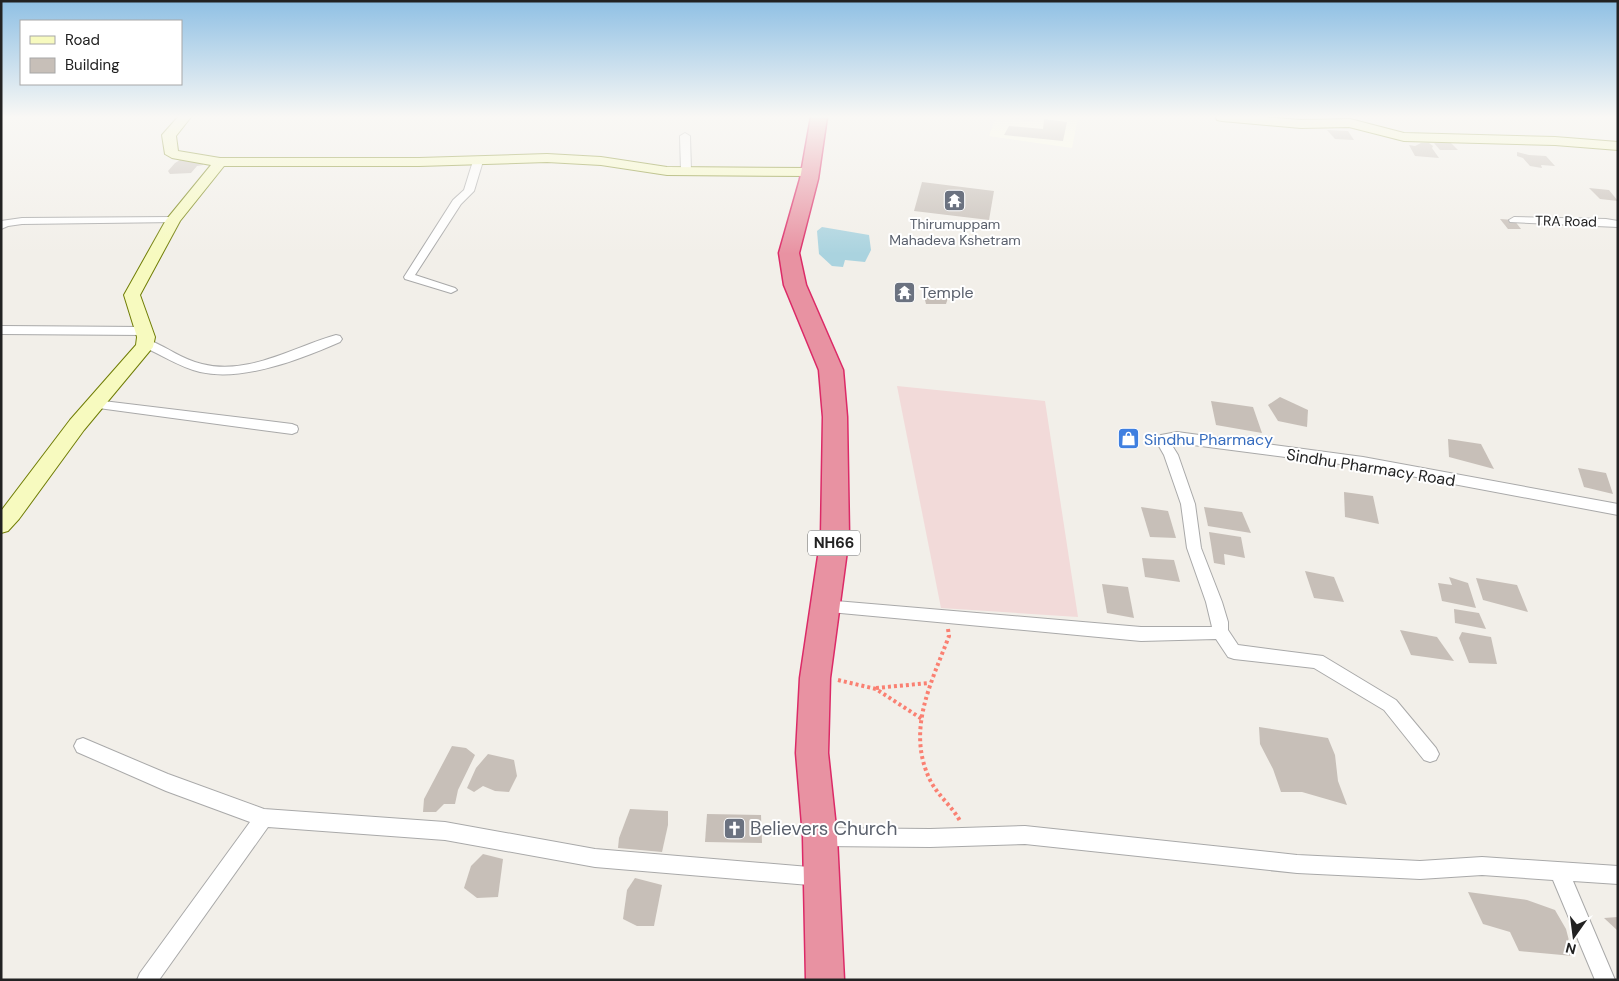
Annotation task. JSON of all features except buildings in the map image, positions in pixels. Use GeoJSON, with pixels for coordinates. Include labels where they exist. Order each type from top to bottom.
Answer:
{"type":"FeatureCollection","features":[{"type":"Feature","properties":{"kind":"highway","name":"NH66"},"geometry":{"type":"LineString","coordinates":[[812,163],[789,253],[795,285],[831,370],[835,417],[835,536],[815,678],[812,754],[820,837],[825,980]]}},
{"type":"Feature","properties":{"kind":"street"},"geometry":{"type":"LineString","coordinates":[[1,525],[77,425],[144,347],[144,337],[132,295],[172,220],[219,163]]}},
{"type":"Feature","properties":{"kind":"street"},"geometry":{"type":"LineString","coordinates":[[451,290],[409,277],[457,202],[469,191],[477,163]]}},
{"type":"Feature","properties":{"kind":"street"},"geometry":{"type":"LineString","coordinates":[[607,163],[667,171],[810,172]]}},
{"type":"Feature","properties":{"kind":"street"},"geometry":{"type":"LineString","coordinates":[[686,163],[686,171]]}},
{"type":"Feature","properties":{"kind":"street"},"geometry":{"type":"LineString","coordinates":[[1,226],[22,221],[172,220]]}},
{"type":"Feature","properties":{"kind":"street","name":"TRA Road"},"geometry":{"type":"LineString","coordinates":[[1514,220],[1606,222],[1618,224]]}},
{"type":"Feature","properties":{"kind":"street"},"geometry":{"type":"LineString","coordinates":[[1,330],[144,337],[181,361],[202,369],[221,370],[275,360],[313,349],[336,339]]}},
{"type":"Feature","properties":{"kind":"street"},"geometry":{"type":"LineString","coordinates":[[95,404],[292,429]]}},
{"type":"Feature","properties":{"kind":"street","name":"Sindhu Pharmacy Road"},"geometry":{"type":"LineString","coordinates":[[1220,632],[1220,622],[1214,602],[1194,548],[1188,504],[1163,441],[1166,438],[1363,462],[1618,510]]}},
{"type":"Feature","properties":{"kind":"street"},"geometry":{"type":"LineString","coordinates":[[824,606],[1142,634],[1209,634],[1220,632],[1234,652],[1317,661],[1390,705],[1430,754]]}},
{"type":"Feature","properties":{"kind":"street"},"geometry":{"type":"LineString","coordinates":[[83,746],[166,782],[264,818],[445,831],[595,858],[822,878]]}},
{"type":"Feature","properties":{"kind":"street"},"geometry":{"type":"LineString","coordinates":[[148,980],[264,818]]}},
{"type":"Feature","properties":{"kind":"street"},"geometry":{"type":"LineString","coordinates":[[820,837],[1025,835],[1297,864],[1420,870],[1482,866],[1618,875]]}},
{"type":"Feature","properties":{"kind":"street"},"geometry":{"type":"LineString","coordinates":[[1559,871],[1605,980]]}},
{"type":"Feature","properties":{"kind":"path"},"geometry":{"type":"LineString","coordinates":[[947,622],[949,636],[923,701],[919,736],[921,759],[930,780],[941,798],[958,817],[967,837]]}},
{"type":"Feature","properties":{"kind":"path"},"geometry":{"type":"LineString","coordinates":[[815,678],[832,679],[875,688],[922,719]]}},
{"type":"Feature","properties":{"kind":"path"},"geometry":{"type":"LineString","coordinates":[[875,688],[929,683]]}},
{"type":"Feature","properties":{"kind":"shaded area"},"geometry":{"type":"Polygon","coordinates":[[[897,386],[1045,401],[1078,617],[941,608],[897,386]]]}},
{"type":"Feature","properties":{"kind":"water"},"geometry":{"type":"Polygon","coordinates":[[[822,227],[869,235],[871,250],[865,262],[845,260],[843,267],[832,266],[819,254],[817,231],[822,227]]]}},
{"type":"Feature","properties":{"kind":"place","name":"Thirumuppam Mahadeva Kshetram"},"geometry":{"type":"Point","coordinates":[955,201]}},
{"type":"Feature","properties":{"kind":"place","name":"Temple"},"geometry":{"type":"Point","coordinates":[904,292]}},
{"type":"Feature","properties":{"kind":"place","name":"Sindhu Pharmacy"},"geometry":{"type":"Point","coordinates":[1128,439]}},
{"type":"Feature","properties":{"kind":"place","name":"Believers Church"},"geometry":{"type":"Point","coordinates":[734,828]}}]}
